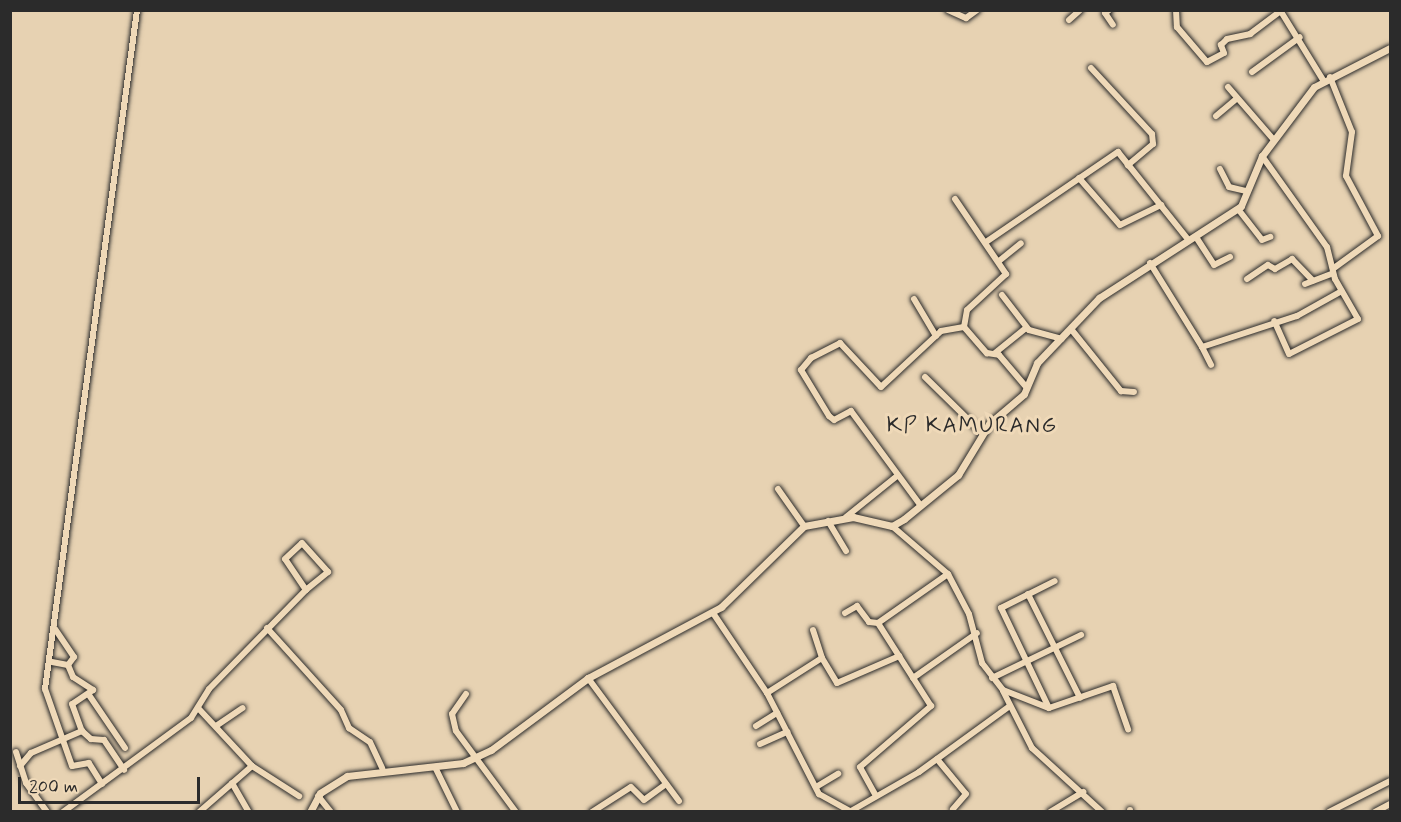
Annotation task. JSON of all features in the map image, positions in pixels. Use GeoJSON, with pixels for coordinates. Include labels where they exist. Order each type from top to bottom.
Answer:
{"type":"FeatureCollection","features":[{"type":"Feature","properties":{"kind":"street"},"geometry":{"type":"LineString","coordinates":[[102,784],[89,763],[72,766],[46,705],[137,10]]}},
{"type":"Feature","properties":{"kind":"street"},"geometry":{"type":"LineString","coordinates":[[948,10],[966,18],[978,10]]}},
{"type":"Feature","properties":{"kind":"street"},"geometry":{"type":"LineString","coordinates":[[1069,20],[1080,10]]}},
{"type":"Feature","properties":{"kind":"street"},"geometry":{"type":"LineString","coordinates":[[1176,10],[1177,27],[1207,62],[1224,52],[1221,45],[1227,39],[1250,34],[1280,11],[1327,78],[1352,132],[1346,176],[1378,236],[1334,270],[1305,284]]}},
{"type":"Feature","properties":{"kind":"street"},"geometry":{"type":"LineString","coordinates":[[1105,11],[1113,25]]}},
{"type":"Feature","properties":{"kind":"street"},"geometry":{"type":"LineString","coordinates":[[1252,72],[1300,37]]}},
{"type":"Feature","properties":{"kind":"street"},"geometry":{"type":"LineString","coordinates":[[892,526],[958,476],[982,433],[1027,388],[1037,363],[1063,339],[1099,298],[1187,238],[1196,237],[1238,209],[1262,156],[1327,78],[1390,48]]}},
{"type":"Feature","properties":{"kind":"street"},"geometry":{"type":"LineString","coordinates":[[1091,68],[1152,134],[1153,144],[1128,165]]}},
{"type":"Feature","properties":{"kind":"street"},"geometry":{"type":"LineString","coordinates":[[1228,87],[1273,140]]}},
{"type":"Feature","properties":{"kind":"street"},"geometry":{"type":"LineString","coordinates":[[1216,116],[1236,99]]}},
{"type":"Feature","properties":{"kind":"street"},"geometry":{"type":"LineString","coordinates":[[986,242],[1118,152],[1187,238]]}},
{"type":"Feature","properties":{"kind":"street"},"geometry":{"type":"LineString","coordinates":[[1262,156],[1327,248],[1342,291],[1358,319],[1292,353],[1285,350],[1274,321]]}},
{"type":"Feature","properties":{"kind":"street"},"geometry":{"type":"LineString","coordinates":[[1220,169],[1229,187],[1247,191]]}},
{"type":"Feature","properties":{"kind":"street"},"geometry":{"type":"LineString","coordinates":[[1079,178],[1120,225],[1161,205]]}},
{"type":"Feature","properties":{"kind":"street"},"geometry":{"type":"LineString","coordinates":[[955,199],[999,261],[1005,279],[967,310],[964,327]]}},
{"type":"Feature","properties":{"kind":"street"},"geometry":{"type":"LineString","coordinates":[[1238,209],[1260,239],[1270,237]]}},
{"type":"Feature","properties":{"kind":"street"},"geometry":{"type":"LineString","coordinates":[[1196,237],[1214,265],[1230,257]]}},
{"type":"Feature","properties":{"kind":"street"},"geometry":{"type":"LineString","coordinates":[[999,261],[1021,243]]}},
{"type":"Feature","properties":{"kind":"street"},"geometry":{"type":"LineString","coordinates":[[1247,279],[1268,265],[1275,269],[1292,260],[1312,281]]}},
{"type":"Feature","properties":{"kind":"street"},"geometry":{"type":"LineString","coordinates":[[1150,263],[1211,365]]}},
{"type":"Feature","properties":{"kind":"street"},"geometry":{"type":"LineString","coordinates":[[1202,347],[1312,310],[1342,291]]}},
{"type":"Feature","properties":{"kind":"street"},"geometry":{"type":"LineString","coordinates":[[1002,295],[1026,328],[1063,339]]}},
{"type":"Feature","properties":{"kind":"street"},"geometry":{"type":"LineString","coordinates":[[914,299],[936,336]]}},
{"type":"Feature","properties":{"kind":"street"},"geometry":{"type":"LineString","coordinates":[[921,506],[850,410],[834,420],[829,416],[801,370],[840,343],[881,387],[936,336],[964,327]]}},
{"type":"Feature","properties":{"kind":"street"},"geometry":{"type":"LineString","coordinates":[[964,327],[987,353],[995,353],[1026,328]]}},
{"type":"Feature","properties":{"kind":"street"},"geometry":{"type":"LineString","coordinates":[[1071,329],[1121,391],[1134,393]]}},
{"type":"Feature","properties":{"kind":"street"},"geometry":{"type":"LineString","coordinates":[[995,353],[1027,388]]}},
{"type":"Feature","properties":{"kind":"street"},"geometry":{"type":"LineString","coordinates":[[925,377],[982,433]]}},
{"type":"Feature","properties":{"kind":"street"},"geometry":{"type":"LineString","coordinates":[[846,517],[897,476]]}},
{"type":"Feature","properties":{"kind":"street"},"geometry":{"type":"LineString","coordinates":[[778,489],[804,526]]}},
{"type":"Feature","properties":{"kind":"street"},"geometry":{"type":"LineString","coordinates":[[310,812],[318,796],[347,776],[382,768],[435,767],[477,758],[588,678],[713,613],[804,526],[846,517],[892,526],[948,574],[977,633],[980,656],[992,678],[1003,690],[1032,747],[1102,812]]}},
{"type":"Feature","properties":{"kind":"street"},"geometry":{"type":"LineString","coordinates":[[828,521],[846,551]]}},
{"type":"Feature","properties":{"kind":"street"},"geometry":{"type":"LineString","coordinates":[[63,812],[124,770],[199,709],[209,689],[267,628],[328,572],[302,543],[285,559],[306,590]]}},
{"type":"Feature","properties":{"kind":"street"},"geometry":{"type":"LineString","coordinates":[[845,613],[857,606],[869,622],[878,623],[948,574]]}},
{"type":"Feature","properties":{"kind":"street"},"geometry":{"type":"LineString","coordinates":[[1049,708],[1001,609],[1055,581]]}},
{"type":"Feature","properties":{"kind":"street"},"geometry":{"type":"LineString","coordinates":[[1028,594],[1080,698]]}},
{"type":"Feature","properties":{"kind":"street"},"geometry":{"type":"LineString","coordinates":[[713,613],[767,693],[816,787],[830,804],[851,811],[937,759],[1010,706]]}},
{"type":"Feature","properties":{"kind":"street"},"geometry":{"type":"LineString","coordinates":[[876,796],[860,766],[931,706],[878,623]]}},
{"type":"Feature","properties":{"kind":"street"},"geometry":{"type":"LineString","coordinates":[[56,628],[72,646],[75,657],[68,665]]}},
{"type":"Feature","properties":{"kind":"street"},"geometry":{"type":"LineString","coordinates":[[267,628],[341,710],[347,726],[370,742],[382,768]]}},
{"type":"Feature","properties":{"kind":"street"},"geometry":{"type":"LineString","coordinates":[[813,630],[822,658],[837,684],[899,656]]}},
{"type":"Feature","properties":{"kind":"street"},"geometry":{"type":"LineString","coordinates":[[913,678],[977,633]]}},
{"type":"Feature","properties":{"kind":"street"},"geometry":{"type":"LineString","coordinates":[[992,678],[1081,635]]}},
{"type":"Feature","properties":{"kind":"street"},"geometry":{"type":"LineString","coordinates":[[767,693],[822,658]]}},
{"type":"Feature","properties":{"kind":"street"},"geometry":{"type":"LineString","coordinates":[[52,662],[68,665]]}},
{"type":"Feature","properties":{"kind":"street"},"geometry":{"type":"LineString","coordinates":[[68,665],[73,677],[92,687],[89,695],[72,704],[82,731],[91,739],[104,740],[124,770]]}},
{"type":"Feature","properties":{"kind":"street"},"geometry":{"type":"LineString","coordinates":[[588,678],[679,801]]}},
{"type":"Feature","properties":{"kind":"street"},"geometry":{"type":"LineString","coordinates":[[1003,690],[1049,708],[1113,687],[1128,729]]}},
{"type":"Feature","properties":{"kind":"street"},"geometry":{"type":"LineString","coordinates":[[466,694],[452,714],[456,731],[516,812]]}},
{"type":"Feature","properties":{"kind":"street"},"geometry":{"type":"LineString","coordinates":[[89,695],[125,748]]}},
{"type":"Feature","properties":{"kind":"street"},"geometry":{"type":"LineString","coordinates":[[216,726],[243,708]]}},
{"type":"Feature","properties":{"kind":"street"},"geometry":{"type":"LineString","coordinates":[[199,709],[252,766],[299,796]]}},
{"type":"Feature","properties":{"kind":"street"},"geometry":{"type":"LineString","coordinates":[[756,726],[777,713]]}},
{"type":"Feature","properties":{"kind":"street"},"geometry":{"type":"LineString","coordinates":[[20,766],[31,753],[82,731]]}},
{"type":"Feature","properties":{"kind":"street"},"geometry":{"type":"LineString","coordinates":[[760,744],[787,732]]}},
{"type":"Feature","properties":{"kind":"street"},"geometry":{"type":"LineString","coordinates":[[16,752],[20,766],[47,812]]}},
{"type":"Feature","properties":{"kind":"street"},"geometry":{"type":"LineString","coordinates":[[937,759],[966,794],[952,808]]}},
{"type":"Feature","properties":{"kind":"street"},"geometry":{"type":"LineString","coordinates":[[199,812],[252,766]]}},
{"type":"Feature","properties":{"kind":"street"},"geometry":{"type":"LineString","coordinates":[[435,767],[457,812]]}},
{"type":"Feature","properties":{"kind":"street"},"geometry":{"type":"LineString","coordinates":[[816,787],[838,774]]}},
{"type":"Feature","properties":{"kind":"street"},"geometry":{"type":"LineString","coordinates":[[1329,812],[1390,781]]}},
{"type":"Feature","properties":{"kind":"street"},"geometry":{"type":"LineString","coordinates":[[232,783],[249,812]]}},
{"type":"Feature","properties":{"kind":"street"},"geometry":{"type":"LineString","coordinates":[[592,812],[631,787],[644,800],[666,784]]}},
{"type":"Feature","properties":{"kind":"street"},"geometry":{"type":"LineString","coordinates":[[1050,812],[1083,792]]}},
{"type":"Feature","properties":{"kind":"street"},"geometry":{"type":"LineString","coordinates":[[318,796],[331,812]]}},
{"type":"Feature","properties":{"kind":"street"},"geometry":{"type":"LineString","coordinates":[[1375,812],[1390,804]]}},
{"type":"Feature","properties":{"kind":"district","name":"KP KAMURANG"},"geometry":{"type":"Point","coordinates":[972,427]}}]}
